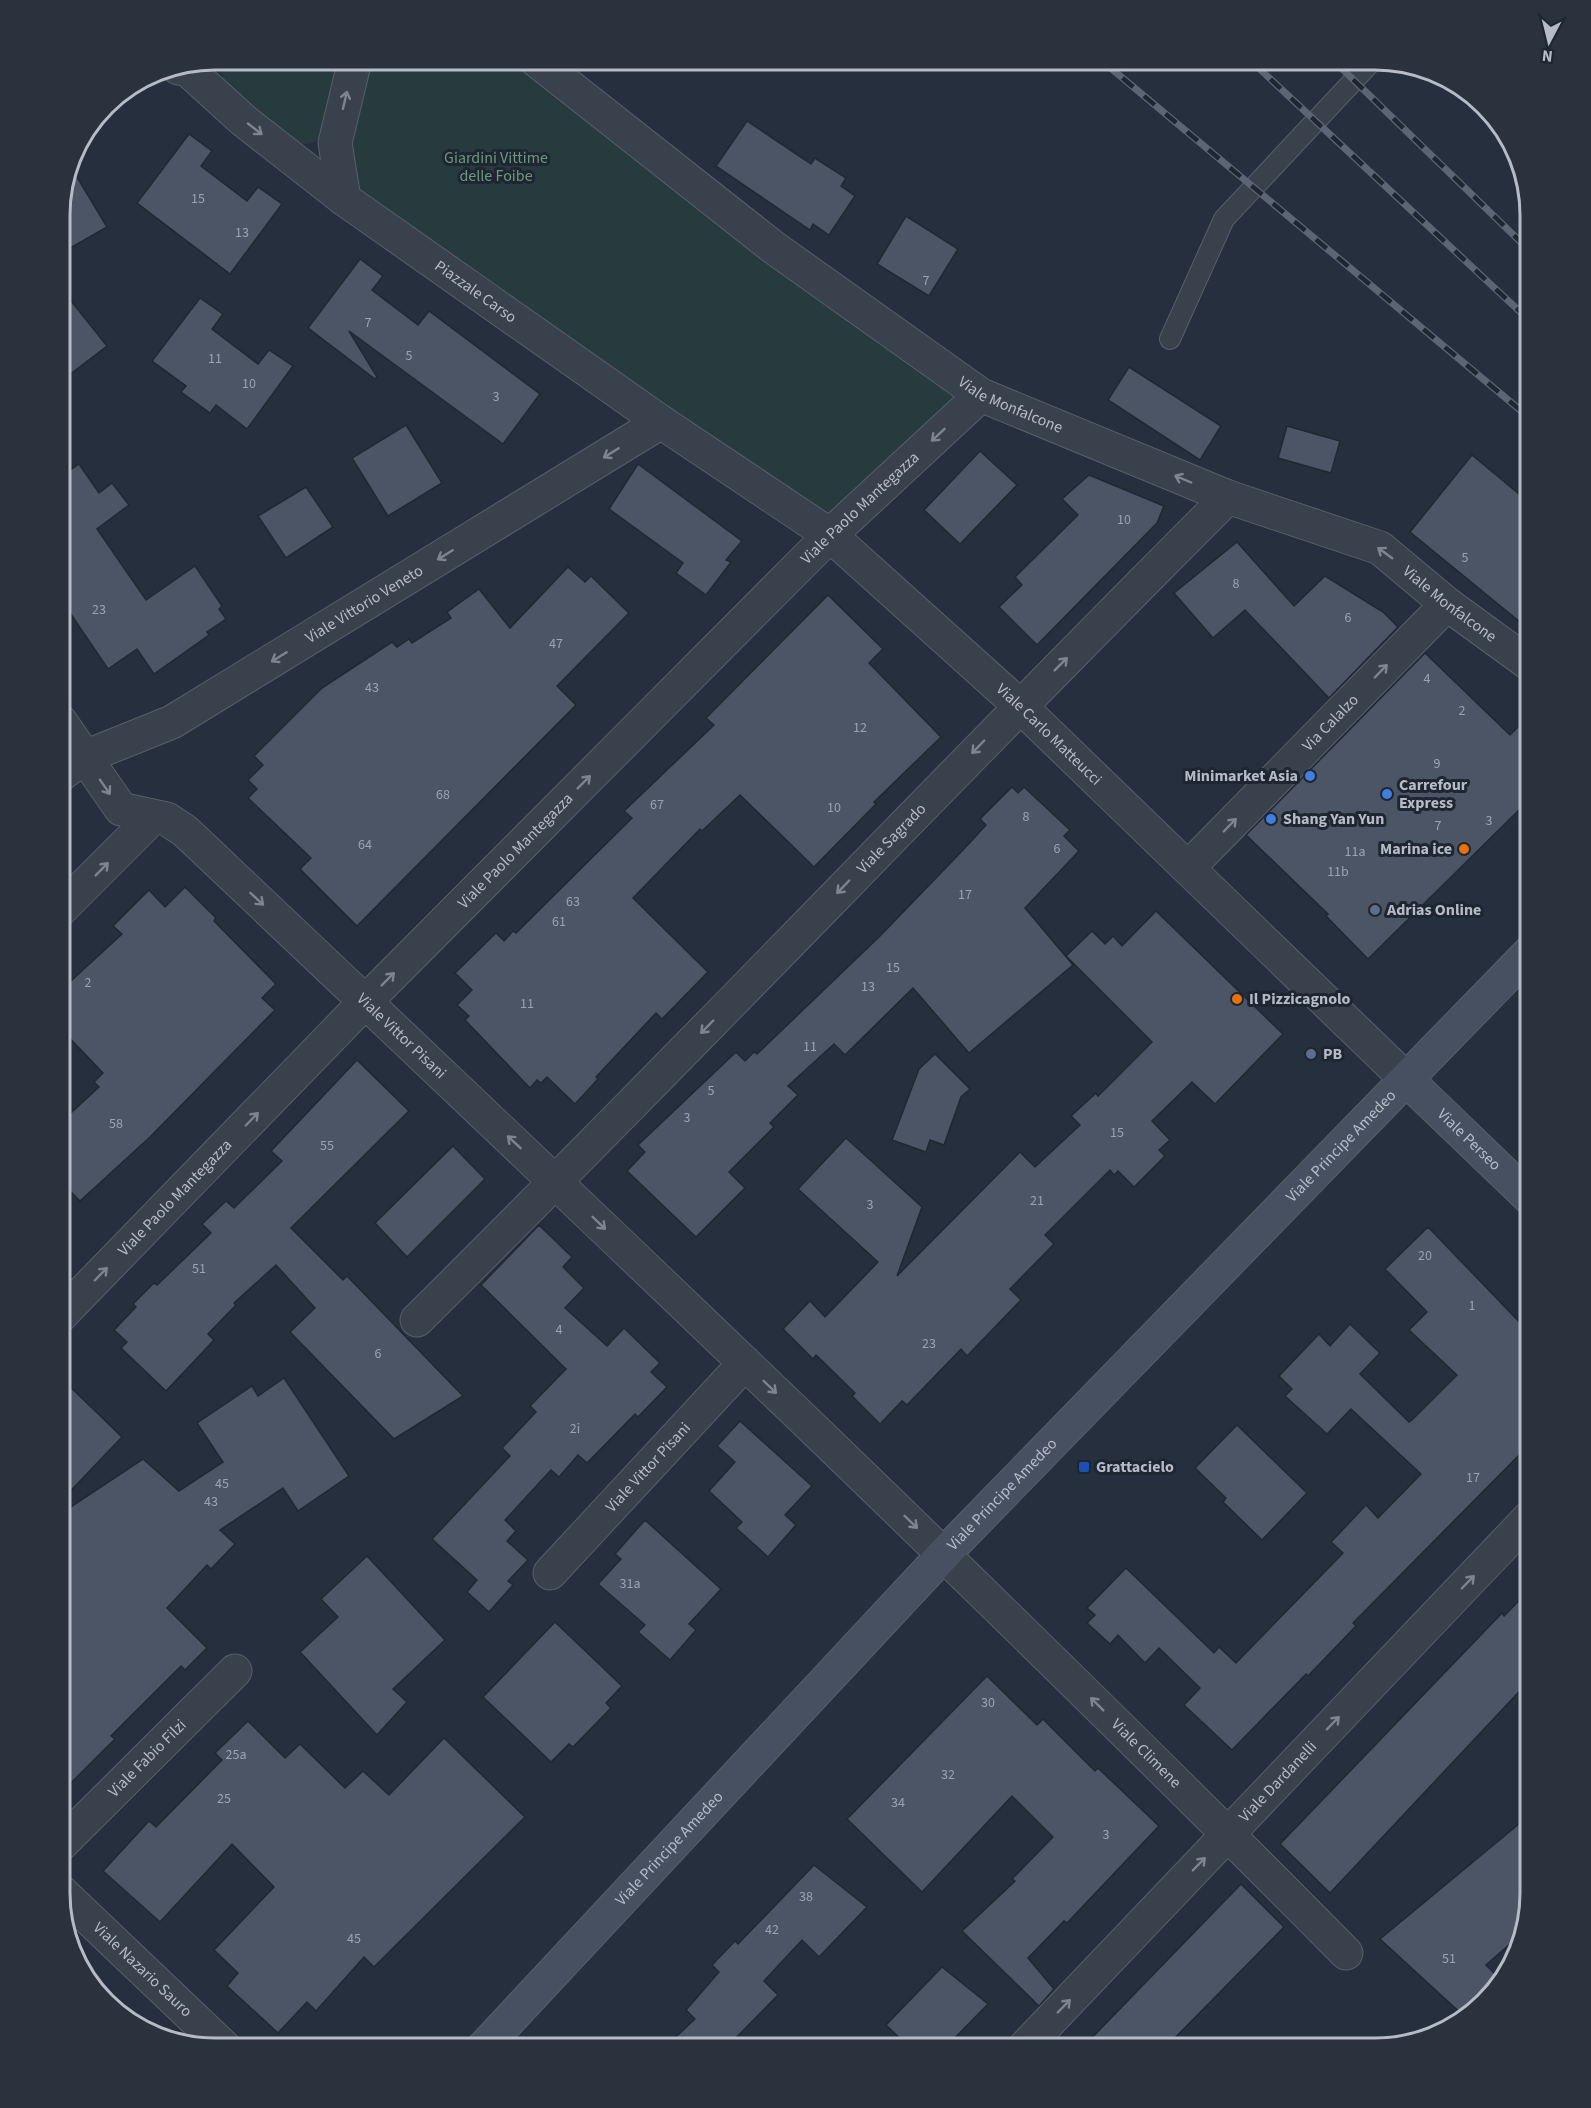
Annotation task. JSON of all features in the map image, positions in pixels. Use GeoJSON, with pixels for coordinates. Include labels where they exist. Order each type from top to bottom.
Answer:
{"type":"FeatureCollection","features":[{"type":"Feature","properties":{"kind":"street","name":"Piazzale Carso"},"geometry":{"type":"LineString","coordinates":[[208,71],[227,107]]}},
{"type":"Feature","properties":{"kind":"street"},"geometry":{"type":"LineString","coordinates":[[344,199],[335,143],[352,71]]}},
{"type":"Feature","properties":{"kind":"street","name":"Viale Monfalcone"},"geometry":{"type":"LineString","coordinates":[[550,71],[773,247],[981,394],[1228,497],[1380,548],[1447,604],[1520,657]]}},
{"type":"Feature","properties":{"kind":"street","name":"Piazzale Carso"},"geometry":{"type":"LineString","coordinates":[[190,73],[227,107],[344,199],[661,422]]}},
{"type":"Feature","properties":{"kind":"street"},"geometry":{"type":"LineString","coordinates":[[291,157],[316,155],[335,143]]}},
{"type":"Feature","properties":{"kind":"street","name":"Viale Paolo Mantegazza"},"geometry":{"type":"LineString","coordinates":[[70,1305],[365,1002],[830,535],[981,394]]}},
{"type":"Feature","properties":{"kind":"street","name":"Viale Carlo Matteucci"},"geometry":{"type":"LineString","coordinates":[[661,422],[830,535],[1019,705],[1407,1080]]}},
{"type":"Feature","properties":{"kind":"street","name":"Viale Vittorio Veneto"},"geometry":{"type":"LineString","coordinates":[[73,766],[172,722],[661,422]]}},
{"type":"Feature","properties":{"kind":"street","name":"Viale Sagrado"},"geometry":{"type":"LineString","coordinates":[[417,1320],[557,1182],[1019,705],[1228,497]]}},
{"type":"Feature","properties":{"kind":"street","name":"Via Calalzo"},"geometry":{"type":"LineString","coordinates":[[1189,867],[1447,604]]}},
{"type":"Feature","properties":{"kind":"street","name":"Viale Vittor Pisani"},"geometry":{"type":"LineString","coordinates":[[73,766],[121,809],[167,819],[185,831],[557,1182],[944,1554]]}},
{"type":"Feature","properties":{"kind":"street"},"geometry":{"type":"LineString","coordinates":[[71,899],[153,817]]}},
{"type":"Feature","properties":{"kind":"street","name":"Viale Principe Amedeo"},"geometry":{"type":"LineString","coordinates":[[492,2038],[944,1554],[1520,962]]}},
{"type":"Feature","properties":{"kind":"street","name":"Viale Perseo"},"geometry":{"type":"LineString","coordinates":[[1407,1080],[1520,1188]]}},
{"type":"Feature","properties":{"kind":"street","name":"Viale Vittor Pisani"},"geometry":{"type":"LineString","coordinates":[[550,1573],[745,1363]]}},
{"type":"Feature","properties":{"kind":"street","name":"Viale Dardanelli"},"geometry":{"type":"LineString","coordinates":[[1034,2038],[1520,1528]]}},
{"type":"Feature","properties":{"kind":"street","name":"Viale Climene"},"geometry":{"type":"LineString","coordinates":[[944,1554],[1346,1953]]}},
{"type":"Feature","properties":{"kind":"street","name":"Viale Fabio Filzi"},"geometry":{"type":"LineString","coordinates":[[70,1835],[235,1671]]}},
{"type":"Feature","properties":{"kind":"street","name":"Viale Nazario Sauro"},"geometry":{"type":"LineString","coordinates":[[71,1901],[214,2038]]}},
{"type":"Feature","properties":{"kind":"lane"},"geometry":{"type":"LineString","coordinates":[[1170,339],[1224,219],[1363,71]]}},
{"type":"Feature","properties":{"kind":"green space"},"geometry":{"type":"Polygon","coordinates":[[[220,71],[340,71],[326,134],[313,143],[298,145],[249,110],[228,87],[220,71]]]}},
{"type":"Feature","properties":{"kind":"green space","name":"Giardini Vittime delle Foibe"},"geometry":{"type":"Polygon","coordinates":[[[365,71],[530,71],[962,393],[828,518],[358,193],[349,144],[365,71]]]}},
{"type":"Feature","properties":{"kind":"building"},"geometry":{"type":"Polygon","coordinates":[[[747,121],[811,164],[815,158],[846,178],[841,186],[855,196],[829,235],[813,224],[810,230],[716,166],[747,121]]]}},
{"type":"Feature","properties":{"kind":"building"},"geometry":{"type":"Polygon","coordinates":[[[189,134],[212,151],[201,166],[247,201],[258,187],[282,204],[230,274],[137,203],[189,134]]]}},
{"type":"Feature","properties":{"kind":"building"},"geometry":{"type":"Polygon","coordinates":[[[76,175],[107,227],[71,248],[71,206],[76,175]]]}},
{"type":"Feature","properties":{"kind":"building"},"geometry":{"type":"Polygon","coordinates":[[[906,216],[958,249],[929,296],[877,264],[906,216]]]}},
{"type":"Feature","properties":{"kind":"building"},"geometry":{"type":"Polygon","coordinates":[[[360,259],[383,276],[372,290],[418,325],[429,311],[540,394],[503,444],[349,331],[377,377],[375,379],[308,328],[360,259]]]}},
{"type":"Feature","properties":{"kind":"building"},"geometry":{"type":"Polygon","coordinates":[[[200,298],[223,314],[212,329],[258,364],[269,350],[293,366],[247,429],[216,405],[210,413],[181,392],[186,386],[152,361],[200,298]]]}},
{"type":"Feature","properties":{"kind":"building"},"geometry":{"type":"Polygon","coordinates":[[[71,301],[107,346],[71,374],[71,301]]]}},
{"type":"Feature","properties":{"kind":"building"},"geometry":{"type":"Polygon","coordinates":[[[1129,367],[1221,426],[1200,460],[1108,400],[1129,367]]]}},
{"type":"Feature","properties":{"kind":"building"},"geometry":{"type":"Polygon","coordinates":[[[406,425],[442,483],[388,516],[352,458],[406,425]]]}},
{"type":"Feature","properties":{"kind":"building"},"geometry":{"type":"Polygon","coordinates":[[[1287,426],[1340,441],[1331,473],[1278,458],[1287,426]]]}},
{"type":"Feature","properties":{"kind":"building"},"geometry":{"type":"Polygon","coordinates":[[[980,451],[1017,485],[960,544],[924,510],[980,451]]]}},
{"type":"Feature","properties":{"kind":"building"},"geometry":{"type":"Polygon","coordinates":[[[1472,455],[1520,495],[1520,622],[1410,532],[1472,455]]]}},
{"type":"Feature","properties":{"kind":"building"},"geometry":{"type":"Polygon","coordinates":[[[79,464],[99,493],[112,483],[129,505],[97,529],[146,600],[195,566],[222,606],[219,609],[226,619],[207,632],[209,635],[154,674],[137,649],[108,669],[71,614],[71,470],[79,464]]]}},
{"type":"Feature","properties":{"kind":"building"},"geometry":{"type":"Polygon","coordinates":[[[638,464],[742,541],[726,560],[731,562],[706,595],[676,573],[683,563],[609,509],[638,464]]]}},
{"type":"Feature","properties":{"kind":"building"},"geometry":{"type":"Polygon","coordinates":[[[1089,475],[1164,506],[1157,523],[1037,645],[999,607],[1022,585],[1015,577],[1078,515],[1062,499],[1089,475]]]}},
{"type":"Feature","properties":{"kind":"building"},"geometry":{"type":"Polygon","coordinates":[[[306,487],[333,527],[286,558],[258,516],[306,487]]]}},
{"type":"Feature","properties":{"kind":"building"},"geometry":{"type":"Polygon","coordinates":[[[1237,542],[1294,606],[1325,576],[1383,612],[1398,627],[1329,698],[1245,610],[1213,638],[1174,593],[1237,542]]]}},
{"type":"Feature","properties":{"kind":"building"},"geometry":{"type":"Polygon","coordinates":[[[568,567],[585,582],[591,576],[629,613],[557,686],[576,705],[357,926],[300,869],[311,858],[248,798],[257,789],[248,780],[263,765],[254,756],[322,688],[392,642],[397,647],[409,639],[412,643],[451,618],[447,612],[479,589],[510,628],[568,567]]]}},
{"type":"Feature","properties":{"kind":"building"},"geometry":{"type":"Polygon","coordinates":[[[828,595],[883,649],[869,663],[941,737],[874,802],[876,804],[814,867],[740,795],[702,831],[700,829],[633,898],[708,972],[662,1019],[656,1013],[596,1077],[598,1079],[575,1104],[547,1077],[541,1083],[537,1080],[530,1088],[465,1020],[469,1016],[457,1005],[472,990],[455,973],[496,933],[504,941],[513,931],[516,933],[632,818],[624,811],[714,725],[706,718],[828,595]]]}},
{"type":"Feature","properties":{"kind":"building"},"geometry":{"type":"Polygon","coordinates":[[[1425,653],[1510,735],[1520,725],[1520,809],[1368,959],[1326,916],[1328,914],[1246,835],[1425,653]]]}},
{"type":"Feature","properties":{"kind":"building"},"geometry":{"type":"Polygon","coordinates":[[[1012,787],[1018,793],[1024,787],[1070,830],[1064,836],[1079,851],[1025,908],[1073,965],[969,1053],[913,988],[845,1055],[834,1044],[788,1086],[798,1095],[770,1123],[774,1127],[729,1172],[745,1188],[696,1237],[627,1171],[645,1152],[638,1145],[736,1052],[745,1061],[754,1052],[757,1054],[880,936],[964,849],[986,825],[980,819],[1012,787]]]}},
{"type":"Feature","properties":{"kind":"building"},"geometry":{"type":"Polygon","coordinates":[[[185,887],[216,918],[214,921],[276,984],[262,998],[275,1010],[150,1137],[80,1201],[70,1191],[70,1113],[99,1087],[94,1082],[103,1073],[71,1039],[71,981],[122,934],[113,926],[149,890],[165,907],[185,887]]]}},
{"type":"Feature","properties":{"kind":"building"},"geometry":{"type":"Polygon","coordinates":[[[1156,911],[1283,1034],[1215,1104],[1192,1082],[1152,1121],[1170,1140],[1159,1150],[1165,1156],[1134,1187],[1118,1171],[1114,1175],[1110,1170],[1045,1235],[1054,1244],[1010,1289],[1021,1300],[967,1356],[961,1349],[907,1405],[902,1401],[880,1424],[852,1396],[855,1393],[816,1355],[813,1359],[783,1329],[810,1301],[825,1317],[878,1262],[798,1189],[846,1138],[922,1207],[897,1276],[1020,1152],[1035,1167],[1080,1125],[1071,1116],[1096,1093],[1098,1096],[1152,1042],[1066,956],[1092,931],[1105,944],[1113,936],[1122,946],[1156,911]]]}},
{"type":"Feature","properties":{"kind":"building"},"geometry":{"type":"Polygon","coordinates":[[[935,1054],[970,1089],[961,1097],[944,1145],[930,1140],[926,1152],[892,1140],[919,1069],[935,1054]]]}},
{"type":"Feature","properties":{"kind":"building"},"geometry":{"type":"Polygon","coordinates":[[[357,1060],[409,1111],[291,1228],[343,1280],[347,1276],[463,1396],[394,1439],[290,1332],[315,1308],[276,1265],[234,1303],[236,1305],[208,1334],[214,1340],[166,1391],[121,1348],[127,1342],[114,1330],[136,1307],[133,1304],[154,1283],[157,1285],[211,1233],[202,1224],[226,1201],[234,1208],[282,1161],[271,1151],[357,1060]]]}},
{"type":"Feature","properties":{"kind":"building"},"geometry":{"type":"Polygon","coordinates":[[[453,1146],[485,1179],[407,1257],[375,1223],[453,1146]]]}},
{"type":"Feature","properties":{"kind":"building"},"geometry":{"type":"Polygon","coordinates":[[[539,1225],[572,1257],[563,1267],[584,1288],[565,1308],[607,1346],[624,1328],[660,1363],[651,1372],[667,1387],[638,1417],[635,1414],[587,1463],[578,1455],[559,1477],[551,1470],[505,1520],[516,1531],[507,1541],[528,1560],[508,1581],[513,1585],[489,1612],[467,1592],[477,1580],[432,1539],[510,1456],[502,1448],[536,1412],[530,1406],[566,1369],[481,1285],[539,1225]]]}},
{"type":"Feature","properties":{"kind":"building"},"geometry":{"type":"Polygon","coordinates":[[[1428,1227],[1520,1323],[1520,1454],[1353,1623],[1356,1626],[1308,1676],[1306,1674],[1232,1750],[1184,1705],[1200,1688],[1159,1648],[1145,1663],[1118,1635],[1110,1644],[1087,1623],[1095,1615],[1087,1608],[1126,1568],[1214,1653],[1219,1647],[1236,1663],[1343,1553],[1331,1542],[1366,1505],[1378,1518],[1421,1474],[1351,1409],[1327,1434],[1285,1396],[1292,1389],[1279,1376],[1319,1334],[1330,1346],[1350,1324],[1380,1353],[1360,1374],[1409,1422],[1457,1375],[1409,1330],[1427,1312],[1385,1269],[1428,1227]]]}},
{"type":"Feature","properties":{"kind":"building"},"geometry":{"type":"Polygon","coordinates":[[[284,1378],[349,1476],[298,1511],[283,1488],[220,1530],[235,1544],[211,1569],[207,1565],[167,1608],[207,1648],[185,1670],[181,1666],[111,1736],[115,1739],[70,1784],[70,1507],[143,1459],[179,1491],[223,1462],[197,1423],[252,1386],[258,1396],[284,1378]]]}},
{"type":"Feature","properties":{"kind":"building"},"geometry":{"type":"Polygon","coordinates":[[[70,1387],[122,1437],[70,1491],[70,1387]]]}},
{"type":"Feature","properties":{"kind":"building"},"geometry":{"type":"Polygon","coordinates":[[[740,1421],[812,1486],[785,1515],[796,1525],[768,1557],[736,1528],[742,1522],[709,1491],[735,1462],[717,1446],[740,1421]]]}},
{"type":"Feature","properties":{"kind":"building"},"geometry":{"type":"Polygon","coordinates":[[[1237,1425],[1307,1493],[1262,1540],[1223,1502],[1226,1498],[1195,1468],[1237,1425]]]}},
{"type":"Feature","properties":{"kind":"building"},"geometry":{"type":"Polygon","coordinates":[[[645,1520],[721,1589],[689,1624],[696,1630],[670,1660],[638,1632],[645,1625],[598,1584],[621,1559],[615,1554],[645,1520]]]}},
{"type":"Feature","properties":{"kind":"building"},"geometry":{"type":"Polygon","coordinates":[[[367,1556],[445,1640],[393,1689],[407,1702],[377,1735],[300,1652],[338,1617],[321,1599],[367,1556]]]}},
{"type":"Feature","properties":{"kind":"building"},"geometry":{"type":"Polygon","coordinates":[[[1520,1599],[1520,1691],[1330,1893],[1280,1844],[1502,1613],[1504,1616],[1520,1599]]]}},
{"type":"Feature","properties":{"kind":"building"},"geometry":{"type":"Polygon","coordinates":[[[555,1622],[622,1686],[606,1703],[611,1708],[573,1747],[569,1744],[551,1762],[483,1697],[555,1622]]]}},
{"type":"Feature","properties":{"kind":"building"},"geometry":{"type":"Polygon","coordinates":[[[987,1676],[1037,1725],[1043,1719],[1095,1771],[1098,1768],[1159,1826],[1067,1923],[1064,1921],[1028,1958],[1054,1989],[1039,2006],[962,1931],[1015,1881],[1012,1879],[1053,1837],[1012,1796],[922,1892],[847,1819],[987,1676]]]}},
{"type":"Feature","properties":{"kind":"building"},"geometry":{"type":"Polygon","coordinates":[[[248,1721],[285,1758],[300,1744],[345,1788],[363,1771],[389,1795],[444,1738],[525,1817],[374,1967],[364,1957],[316,2011],[307,2002],[278,2033],[227,1986],[238,1973],[214,1950],[274,1887],[232,1844],[160,1922],[103,1871],[149,1821],[156,1827],[222,1760],[215,1753],[248,1721]]]}},
{"type":"Feature","properties":{"kind":"building"},"geometry":{"type":"Polygon","coordinates":[[[1520,1823],[1518,1921],[1512,1942],[1486,1965],[1495,1974],[1471,2002],[1459,2011],[1380,1939],[1520,1823]]]}},
{"type":"Feature","properties":{"kind":"building"},"geometry":{"type":"Polygon","coordinates":[[[814,1865],[867,1907],[819,1957],[802,1940],[764,1981],[778,1995],[736,2038],[675,2038],[695,2019],[686,2010],[719,1972],[712,1965],[735,1941],[738,1944],[814,1865]]]}},
{"type":"Feature","properties":{"kind":"building"},"geometry":{"type":"Polygon","coordinates":[[[1241,1884],[1284,1927],[1175,2038],[1092,2038],[1241,1884]]]}},
{"type":"Feature","properties":{"kind":"building"},"geometry":{"type":"Polygon","coordinates":[[[942,1967],[988,2004],[955,2038],[900,2038],[886,2025],[942,1967]]]}},
{"type":"Feature","properties":{"kind":"railway"},"geometry":{"type":"LineString","coordinates":[[1114,71],[1520,410]]}},
{"type":"Feature","properties":{"kind":"railway"},"geometry":{"type":"LineString","coordinates":[[1262,71],[1520,312]]}},
{"type":"Feature","properties":{"kind":"railway"},"geometry":{"type":"LineString","coordinates":[[1344,71],[1520,241]]}},
{"type":"Feature","properties":{"kind":"place","name":"Minimarket Asia"},"geometry":{"type":"Point","coordinates":[1310,776]}},
{"type":"Feature","properties":{"kind":"place","name":"Carrefour Express"},"geometry":{"type":"Point","coordinates":[1387,794]}},
{"type":"Feature","properties":{"kind":"place","name":"Shang Yan Yun"},"geometry":{"type":"Point","coordinates":[1271,819]}},
{"type":"Feature","properties":{"kind":"place","name":"Marina ice"},"geometry":{"type":"Point","coordinates":[1464,849]}},
{"type":"Feature","properties":{"kind":"place","name":"Adrias Online"},"geometry":{"type":"Point","coordinates":[1375,910]}},
{"type":"Feature","properties":{"kind":"place","name":"Il Pizzicagnolo"},"geometry":{"type":"Point","coordinates":[1237,999]}},
{"type":"Feature","properties":{"kind":"place","name":"PB"},"geometry":{"type":"Point","coordinates":[1311,1054]}},
{"type":"Feature","properties":{"kind":"place","name":"Grattacielo"},"geometry":{"type":"Point","coordinates":[1084,1467]}}]}
